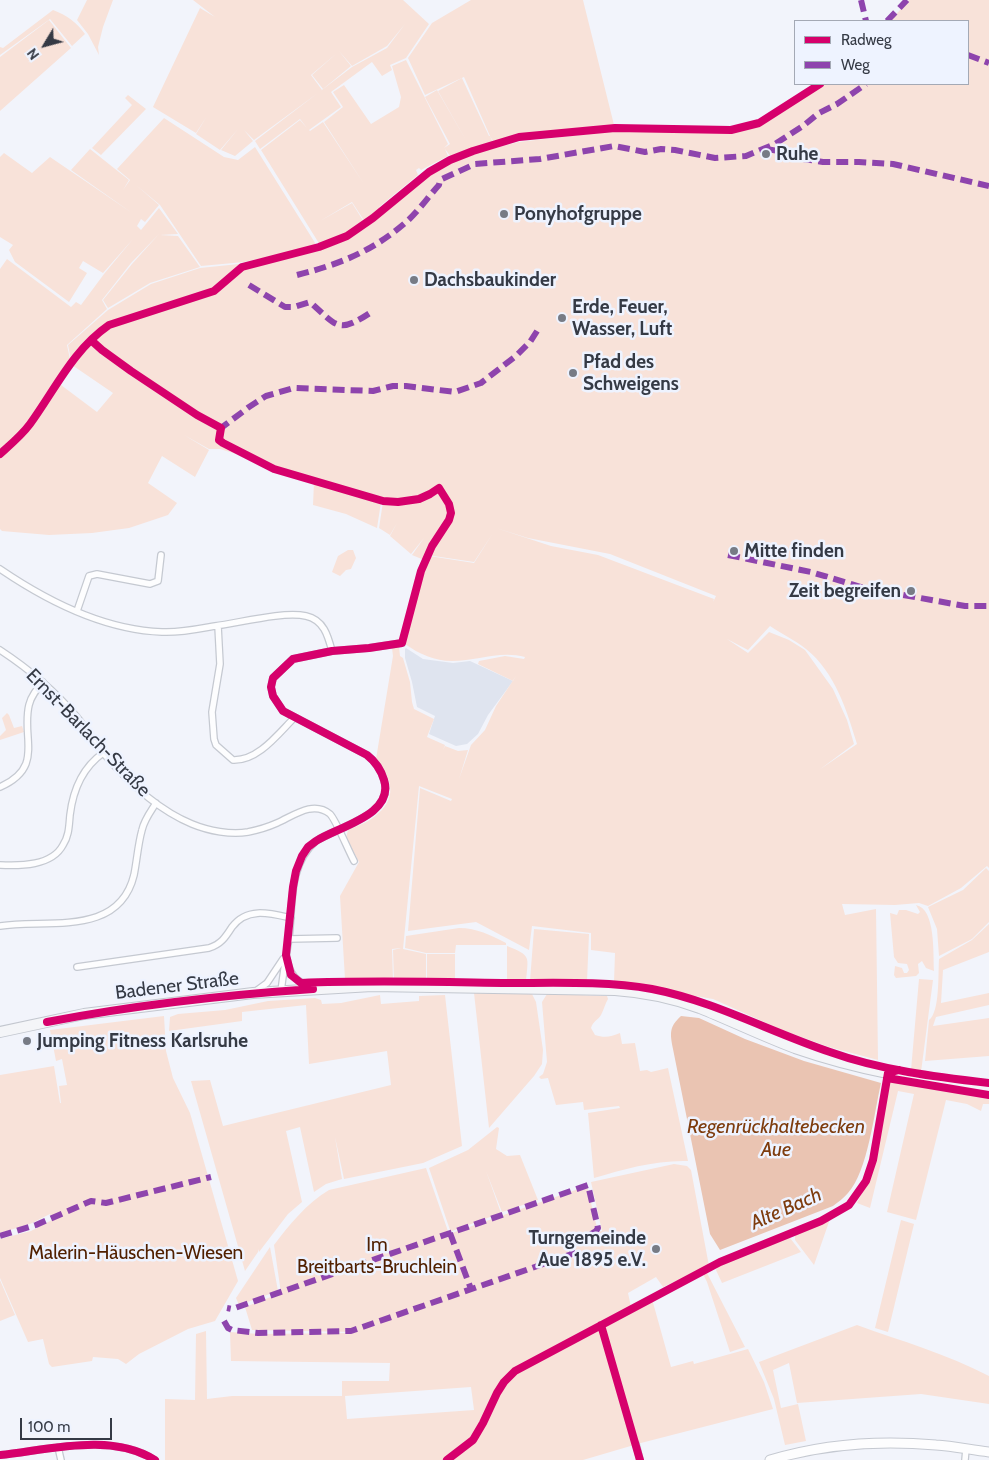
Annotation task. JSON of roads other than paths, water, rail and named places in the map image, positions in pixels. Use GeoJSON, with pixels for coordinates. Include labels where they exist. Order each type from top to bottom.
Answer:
{"type":"FeatureCollection","features":[{"type":"Feature","properties":{"kind":"main road","name":"Badener Straße"},"geometry":{"type":"LineString","coordinates":[[0,1032],[84,1014],[253,993],[312,989],[372,986],[443,986],[637,992],[663,997],[700,1008],[774,1040],[842,1062],[888,1073],[989,1090]]}},
{"type":"Feature","properties":{"kind":"street"},"geometry":{"type":"LineString","coordinates":[[77,611],[89,576],[97,574],[150,584],[158,581],[161,555]]}},
{"type":"Feature","properties":{"kind":"street"},"geometry":{"type":"LineString","coordinates":[[0,569],[42,594],[77,611],[107,622],[142,630],[164,632],[276,617],[306,616],[317,620],[324,627],[332,650]]}},
{"type":"Feature","properties":{"kind":"street"},"geometry":{"type":"LineString","coordinates":[[218,626],[220,664],[212,712],[216,745],[233,760],[248,758],[270,741],[294,718]]}},
{"type":"Feature","properties":{"kind":"street"},"geometry":{"type":"LineString","coordinates":[[281,992],[289,938],[293,887],[302,856],[308,847],[316,841],[364,818],[380,804],[386,785],[382,773],[374,761],[367,755],[283,711],[272,696],[273,678],[294,659],[332,650],[369,648],[402,643]]}},
{"type":"Feature","properties":{"kind":"street","name":"Ernst-Barlach-Straße"},"geometry":{"type":"LineString","coordinates":[[0,650],[19,662],[43,682],[77,717],[103,753],[127,778],[156,803],[193,824],[216,831],[250,832],[306,809],[319,809],[330,815],[354,861]]}},
{"type":"Feature","properties":{"kind":"street"},"geometry":{"type":"LineString","coordinates":[[0,787],[11,781],[26,763],[29,749],[27,723],[29,704],[43,682]]}},
{"type":"Feature","properties":{"kind":"street"},"geometry":{"type":"LineString","coordinates":[[0,866],[44,861],[56,854],[63,846],[68,833],[72,799],[78,782],[84,771],[103,753]]}},
{"type":"Feature","properties":{"kind":"street"},"geometry":{"type":"LineString","coordinates":[[0,926],[80,921],[97,918],[112,910],[122,902],[130,890],[142,828],[156,803]]}},
{"type":"Feature","properties":{"kind":"street"},"geometry":{"type":"LineString","coordinates":[[77,967],[209,948],[224,940],[237,921],[243,916],[254,913],[275,914],[291,918]]}},
{"type":"Feature","properties":{"kind":"street"},"geometry":{"type":"LineString","coordinates":[[289,938],[337,938]]}},
{"type":"Feature","properties":{"kind":"street"},"geometry":{"type":"LineString","coordinates":[[286,955],[291,974],[296,980],[312,989]]}},
{"type":"Feature","properties":{"kind":"street"},"geometry":{"type":"LineString","coordinates":[[253,993],[267,983],[286,955]]}},
{"type":"Feature","properties":{"kind":"street"},"geometry":{"type":"LineString","coordinates":[[636,1444],[640,1460]]}},
{"type":"Feature","properties":{"kind":"street"},"geometry":{"type":"LineString","coordinates":[[770,1460],[810,1450],[844,1446],[920,1444],[989,1452]]}},
{"type":"Feature","properties":{"kind":"street"},"geometry":{"type":"LineString","coordinates":[[0,1455],[58,1446],[108,1445],[141,1452],[154,1460]]}},
{"type":"Feature","properties":{"kind":"street"},"geometry":{"type":"LineString","coordinates":[[58,1446],[62,1460]]}},
{"type":"Feature","properties":{"kind":"street"},"geometry":{"type":"LineString","coordinates":[[965,1460],[966,1449]]}},
{"type":"Feature","properties":{"kind":"water","name":"Regenrückhaltebecken Aue"},"geometry":{"type":"Polygon","coordinates":[[[681,1016],[699,1018],[745,1039],[804,1061],[881,1083],[873,1125],[861,1171],[855,1183],[843,1198],[833,1206],[720,1250],[710,1234],[672,1043],[672,1027],[681,1016]]]}},
{"type":"Feature","properties":{"kind":"place","name":"Ruhe"},"geometry":{"type":"Point","coordinates":[766,154]}},
{"type":"Feature","properties":{"kind":"place","name":"Ponyhofgruppe"},"geometry":{"type":"Point","coordinates":[504,214]}},
{"type":"Feature","properties":{"kind":"place","name":"Dachsbaukinder"},"geometry":{"type":"Point","coordinates":[414,280]}},
{"type":"Feature","properties":{"kind":"place","name":"Erde, Feuer, Wasser, Luft"},"geometry":{"type":"Point","coordinates":[562,318]}},
{"type":"Feature","properties":{"kind":"place","name":"Pfad des Schweigens"},"geometry":{"type":"Point","coordinates":[573,373]}},
{"type":"Feature","properties":{"kind":"place","name":"Mitte finden"},"geometry":{"type":"Point","coordinates":[734,551]}},
{"type":"Feature","properties":{"kind":"place","name":"Zeit begreifen"},"geometry":{"type":"Point","coordinates":[911,591]}},
{"type":"Feature","properties":{"kind":"place","name":"Jumping Fitness Karlsruhe"},"geometry":{"type":"Point","coordinates":[27,1041]}},
{"type":"Feature","properties":{"kind":"place","name":"Turngemeinde Aue 1895 e.V."},"geometry":{"type":"Point","coordinates":[656,1249]}},
{"type":"Feature","properties":{"kind":"water label","name":"Alte Bach"},"geometry":{"type":"Point","coordinates":[786,1209]}},
{"type":"Feature","properties":{"kind":"park label","name":"Malerin-Häuschen-Wiesen"},"geometry":{"type":"Point","coordinates":[136,1253]}},
{"type":"Feature","properties":{"kind":"park label","name":"Im Breitbarts-Bruchlein"},"geometry":{"type":"Point","coordinates":[377,1256]}}]}
